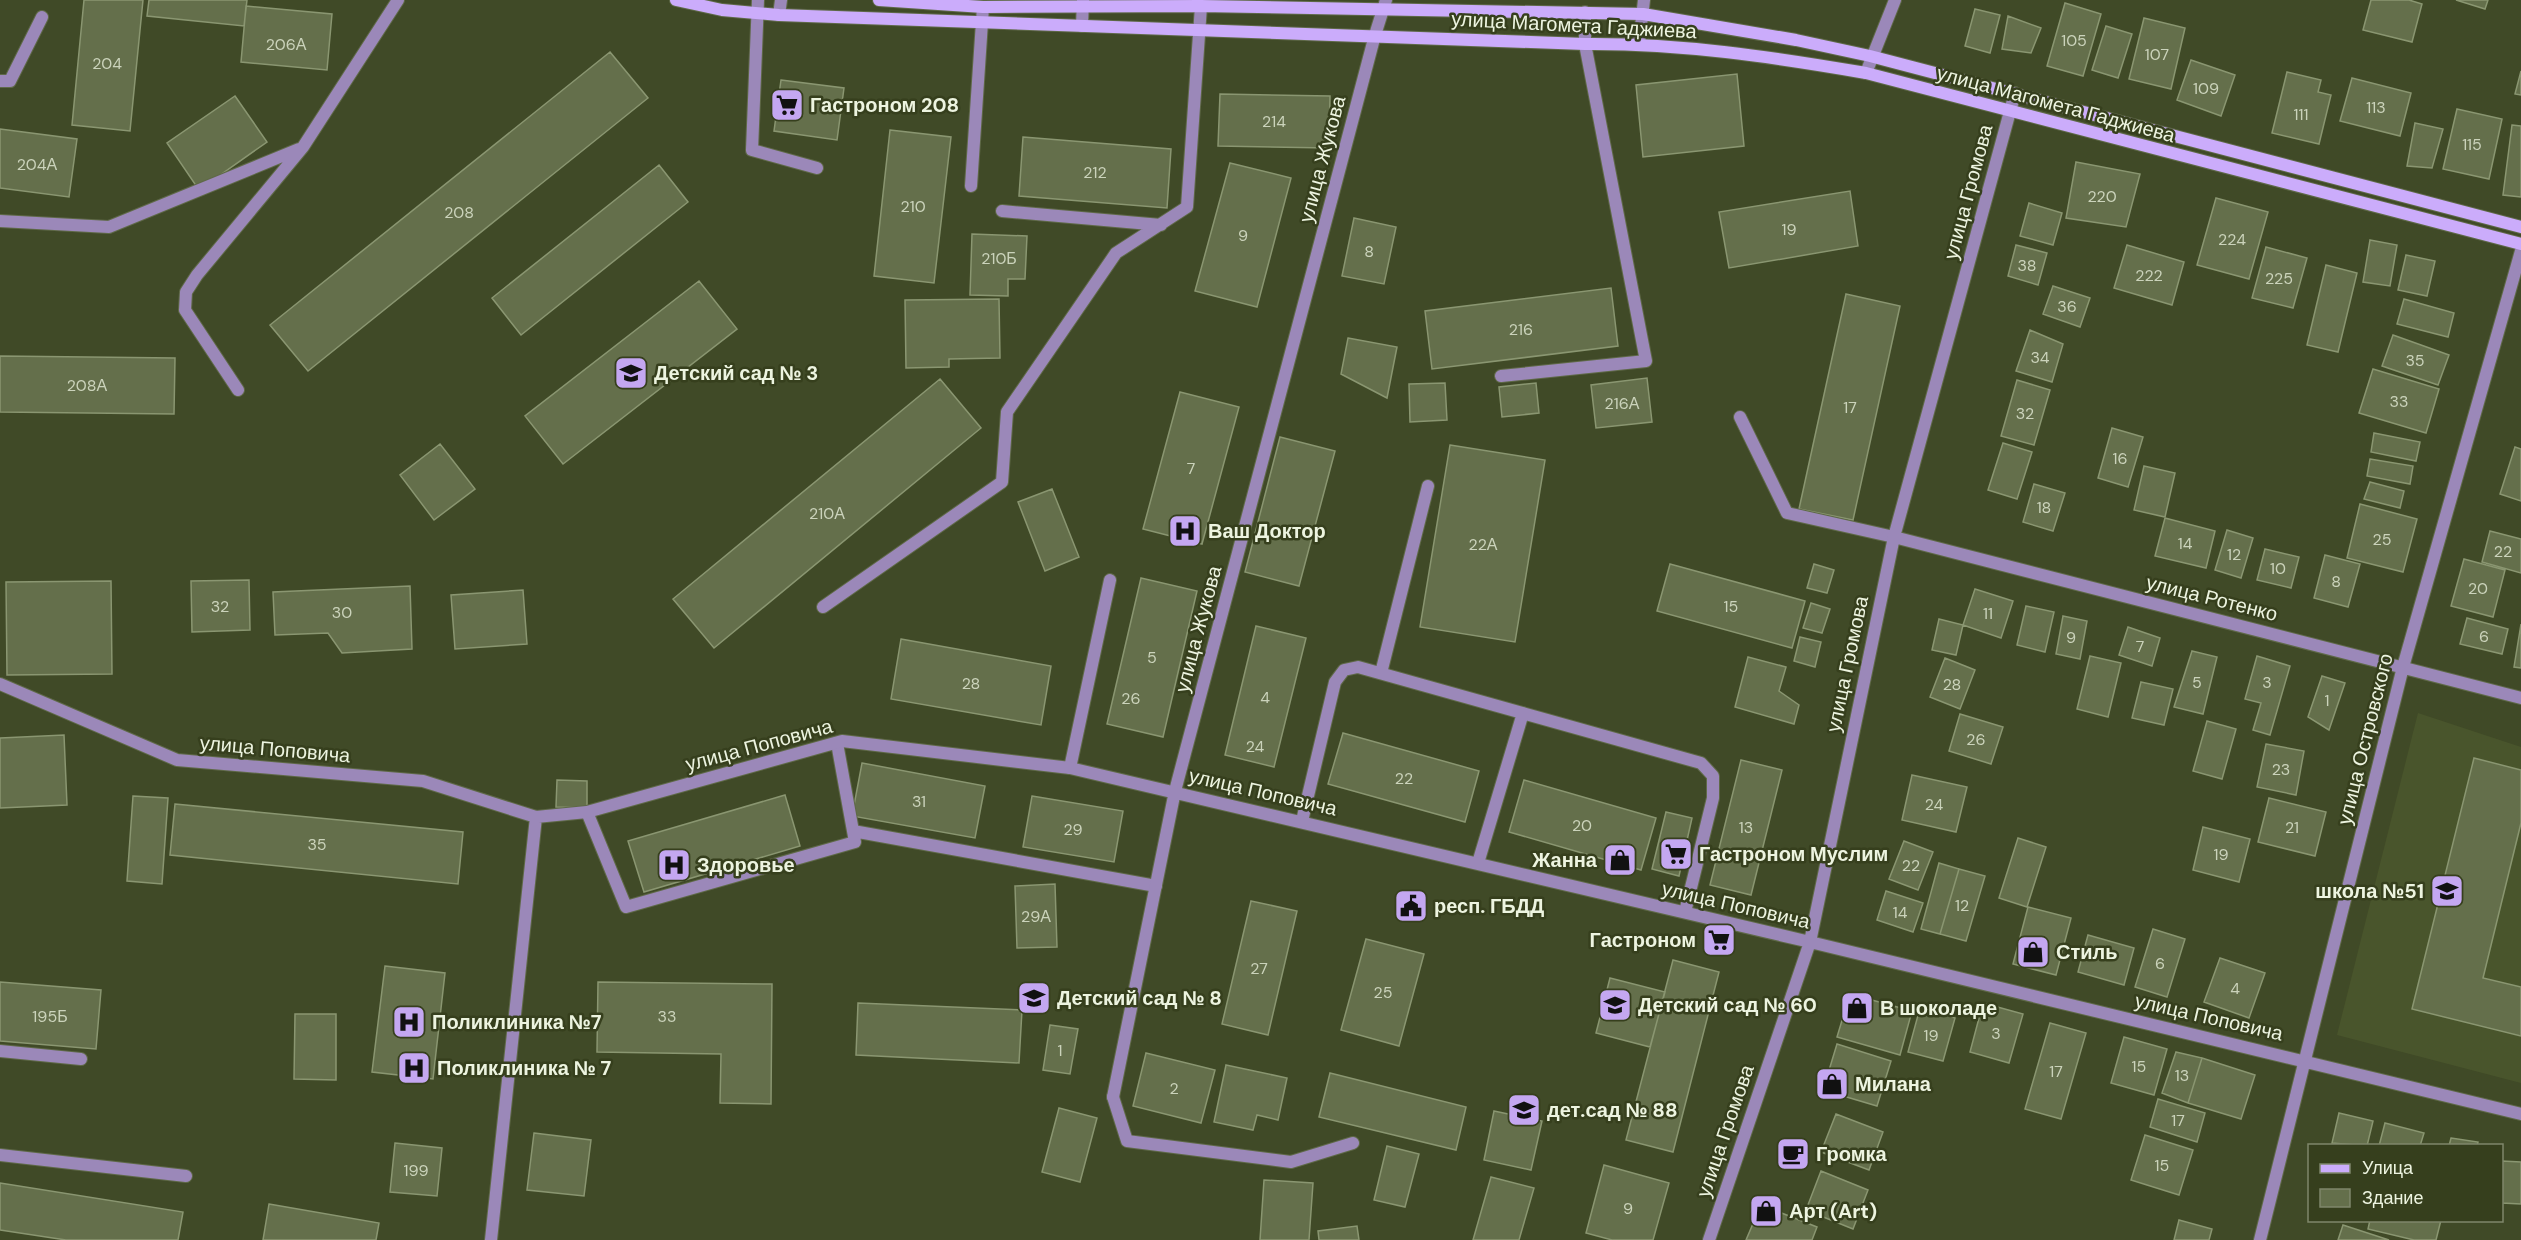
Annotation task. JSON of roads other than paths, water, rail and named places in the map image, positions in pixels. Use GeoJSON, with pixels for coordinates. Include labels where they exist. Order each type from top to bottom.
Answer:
{"type":"FeatureCollection","features":[{"type":"Feature","properties":{"kind":"main road","name":"улица Магомета Гаджиева"},"geometry":{"type":"LineString","coordinates":[[676,0],[722,10],[758,14],[1585,44],[1639,43],[1793,60],[1866,73],[2010,113],[2521,244]]}},
{"type":"Feature","properties":{"kind":"main road","name":"улица Магомета Гаджиева"},"geometry":{"type":"LineString","coordinates":[[879,0],[982,7],[1083,4],[1202,6],[1385,4],[1643,14],[1796,40],[1870,56],[2521,227]]}},
{"type":"Feature","properties":{"kind":"street"},"geometry":{"type":"LineString","coordinates":[[238,390],[185,310],[186,292],[197,275],[303,147],[398,0]]}},
{"type":"Feature","properties":{"kind":"street"},"geometry":{"type":"LineString","coordinates":[[758,0],[752,150],[817,168]]}},
{"type":"Feature","properties":{"kind":"street"},"geometry":{"type":"LineString","coordinates":[[778,15],[781,0]]}},
{"type":"Feature","properties":{"kind":"street"},"geometry":{"type":"LineString","coordinates":[[1639,43],[1644,0]]}},
{"type":"Feature","properties":{"kind":"street"},"geometry":{"type":"LineString","coordinates":[[1866,73],[1870,56],[1895,0]]}},
{"type":"Feature","properties":{"kind":"street"},"geometry":{"type":"LineString","coordinates":[[1082,26],[1083,4]]}},
{"type":"Feature","properties":{"kind":"street","name":"улица Жукова"},"geometry":{"type":"LineString","coordinates":[[1353,1143],[1291,1162],[1126,1141],[1113,1097],[1175,791],[1385,4]]}},
{"type":"Feature","properties":{"kind":"street"},"geometry":{"type":"LineString","coordinates":[[823,607],[1002,482],[1007,412],[1116,253],[1188,207],[1202,6]]}},
{"type":"Feature","properties":{"kind":"street"},"geometry":{"type":"LineString","coordinates":[[971,186],[983,23],[982,7]]}},
{"type":"Feature","properties":{"kind":"street"},"geometry":{"type":"LineString","coordinates":[[1501,376],[1646,361],[1585,44],[1585,12]]}},
{"type":"Feature","properties":{"kind":"street"},"geometry":{"type":"LineString","coordinates":[[0,81],[10,81],[42,17]]}},
{"type":"Feature","properties":{"kind":"street","name":"улица Громова"},"geometry":{"type":"LineString","coordinates":[[1709,1240],[1810,942],[1894,537],[2015,93]]}},
{"type":"Feature","properties":{"kind":"street"},"geometry":{"type":"LineString","coordinates":[[0,221],[109,227],[303,147]]}},
{"type":"Feature","properties":{"kind":"street"},"geometry":{"type":"LineString","coordinates":[[1002,211],[1161,225]]}},
{"type":"Feature","properties":{"kind":"street","name":"улица Островского"},"geometry":{"type":"LineString","coordinates":[[2260,1240],[2303,1060],[2403,667],[2521,250]]}},
{"type":"Feature","properties":{"kind":"street","name":"улица Ротенко"},"geometry":{"type":"LineString","coordinates":[[1740,417],[1786,513],[1894,537],[2521,698]]}},
{"type":"Feature","properties":{"kind":"street"},"geometry":{"type":"LineString","coordinates":[[1381,674],[1428,486]]}},
{"type":"Feature","properties":{"kind":"street"},"geometry":{"type":"LineString","coordinates":[[1070,768],[1110,580]]}},
{"type":"Feature","properties":{"kind":"street"},"geometry":{"type":"LineString","coordinates":[[1302,821],[1335,682],[1344,670],[1358,667],[1701,763],[1713,776],[1713,798],[1685,912]]}},
{"type":"Feature","properties":{"kind":"street","name":"улица Поповича"},"geometry":{"type":"LineString","coordinates":[[0,684],[177,760],[423,781],[536,818],[587,812],[842,741],[1070,768],[1685,912],[2521,1114]]}},
{"type":"Feature","properties":{"kind":"street"},"geometry":{"type":"LineString","coordinates":[[1478,863],[1523,713]]}},
{"type":"Feature","properties":{"kind":"street"},"geometry":{"type":"LineString","coordinates":[[587,812],[626,907],[855,843],[837,743]]}},
{"type":"Feature","properties":{"kind":"street"},"geometry":{"type":"LineString","coordinates":[[491,1240],[536,818]]}},
{"type":"Feature","properties":{"kind":"street"},"geometry":{"type":"LineString","coordinates":[[853,831],[1156,886]]}},
{"type":"Feature","properties":{"kind":"street"},"geometry":{"type":"LineString","coordinates":[[0,1051],[81,1059]]}},
{"type":"Feature","properties":{"kind":"street"},"geometry":{"type":"LineString","coordinates":[[0,1155],[186,1176]]}},
{"type":"Feature","properties":{"kind":"place","name":"Гастроном 208"},"geometry":{"type":"Point","coordinates":[787,105]}},
{"type":"Feature","properties":{"kind":"place","name":"Детский сад № 3"},"geometry":{"type":"Point","coordinates":[631,373]}},
{"type":"Feature","properties":{"kind":"place","name":"Ваш Доктор"},"geometry":{"type":"Point","coordinates":[1185,531]}},
{"type":"Feature","properties":{"kind":"place","name":"Гастроном Муслим"},"geometry":{"type":"Point","coordinates":[1676,854]}},
{"type":"Feature","properties":{"kind":"place","name":"Жанна"},"geometry":{"type":"Point","coordinates":[1620,860]}},
{"type":"Feature","properties":{"kind":"place","name":"Здоровье"},"geometry":{"type":"Point","coordinates":[674,865]}},
{"type":"Feature","properties":{"kind":"place","name":"школа №51"},"geometry":{"type":"Point","coordinates":[2447,891]}},
{"type":"Feature","properties":{"kind":"place","name":"респ. ГБДД"},"geometry":{"type":"Point","coordinates":[1411,906]}},
{"type":"Feature","properties":{"kind":"place","name":"Гастроном"},"geometry":{"type":"Point","coordinates":[1719,940]}},
{"type":"Feature","properties":{"kind":"place","name":"Стиль"},"geometry":{"type":"Point","coordinates":[2033,952]}},
{"type":"Feature","properties":{"kind":"place","name":"Детский сад № 8"},"geometry":{"type":"Point","coordinates":[1034,998]}},
{"type":"Feature","properties":{"kind":"place","name":"Детский сад № 60"},"geometry":{"type":"Point","coordinates":[1615,1005]}},
{"type":"Feature","properties":{"kind":"place","name":"В шоколаде"},"geometry":{"type":"Point","coordinates":[1857,1008]}},
{"type":"Feature","properties":{"kind":"place","name":"Поликлиника №7"},"geometry":{"type":"Point","coordinates":[409,1022]}},
{"type":"Feature","properties":{"kind":"place","name":"Поликлиника № 7"},"geometry":{"type":"Point","coordinates":[414,1068]}},
{"type":"Feature","properties":{"kind":"place","name":"Милана"},"geometry":{"type":"Point","coordinates":[1832,1084]}},
{"type":"Feature","properties":{"kind":"place","name":"дет.сад № 88"},"geometry":{"type":"Point","coordinates":[1524,1110]}},
{"type":"Feature","properties":{"kind":"place","name":"Громка"},"geometry":{"type":"Point","coordinates":[1793,1154]}},
{"type":"Feature","properties":{"kind":"place","name":"Арт (Art)"},"geometry":{"type":"Point","coordinates":[1766,1211]}}]}
